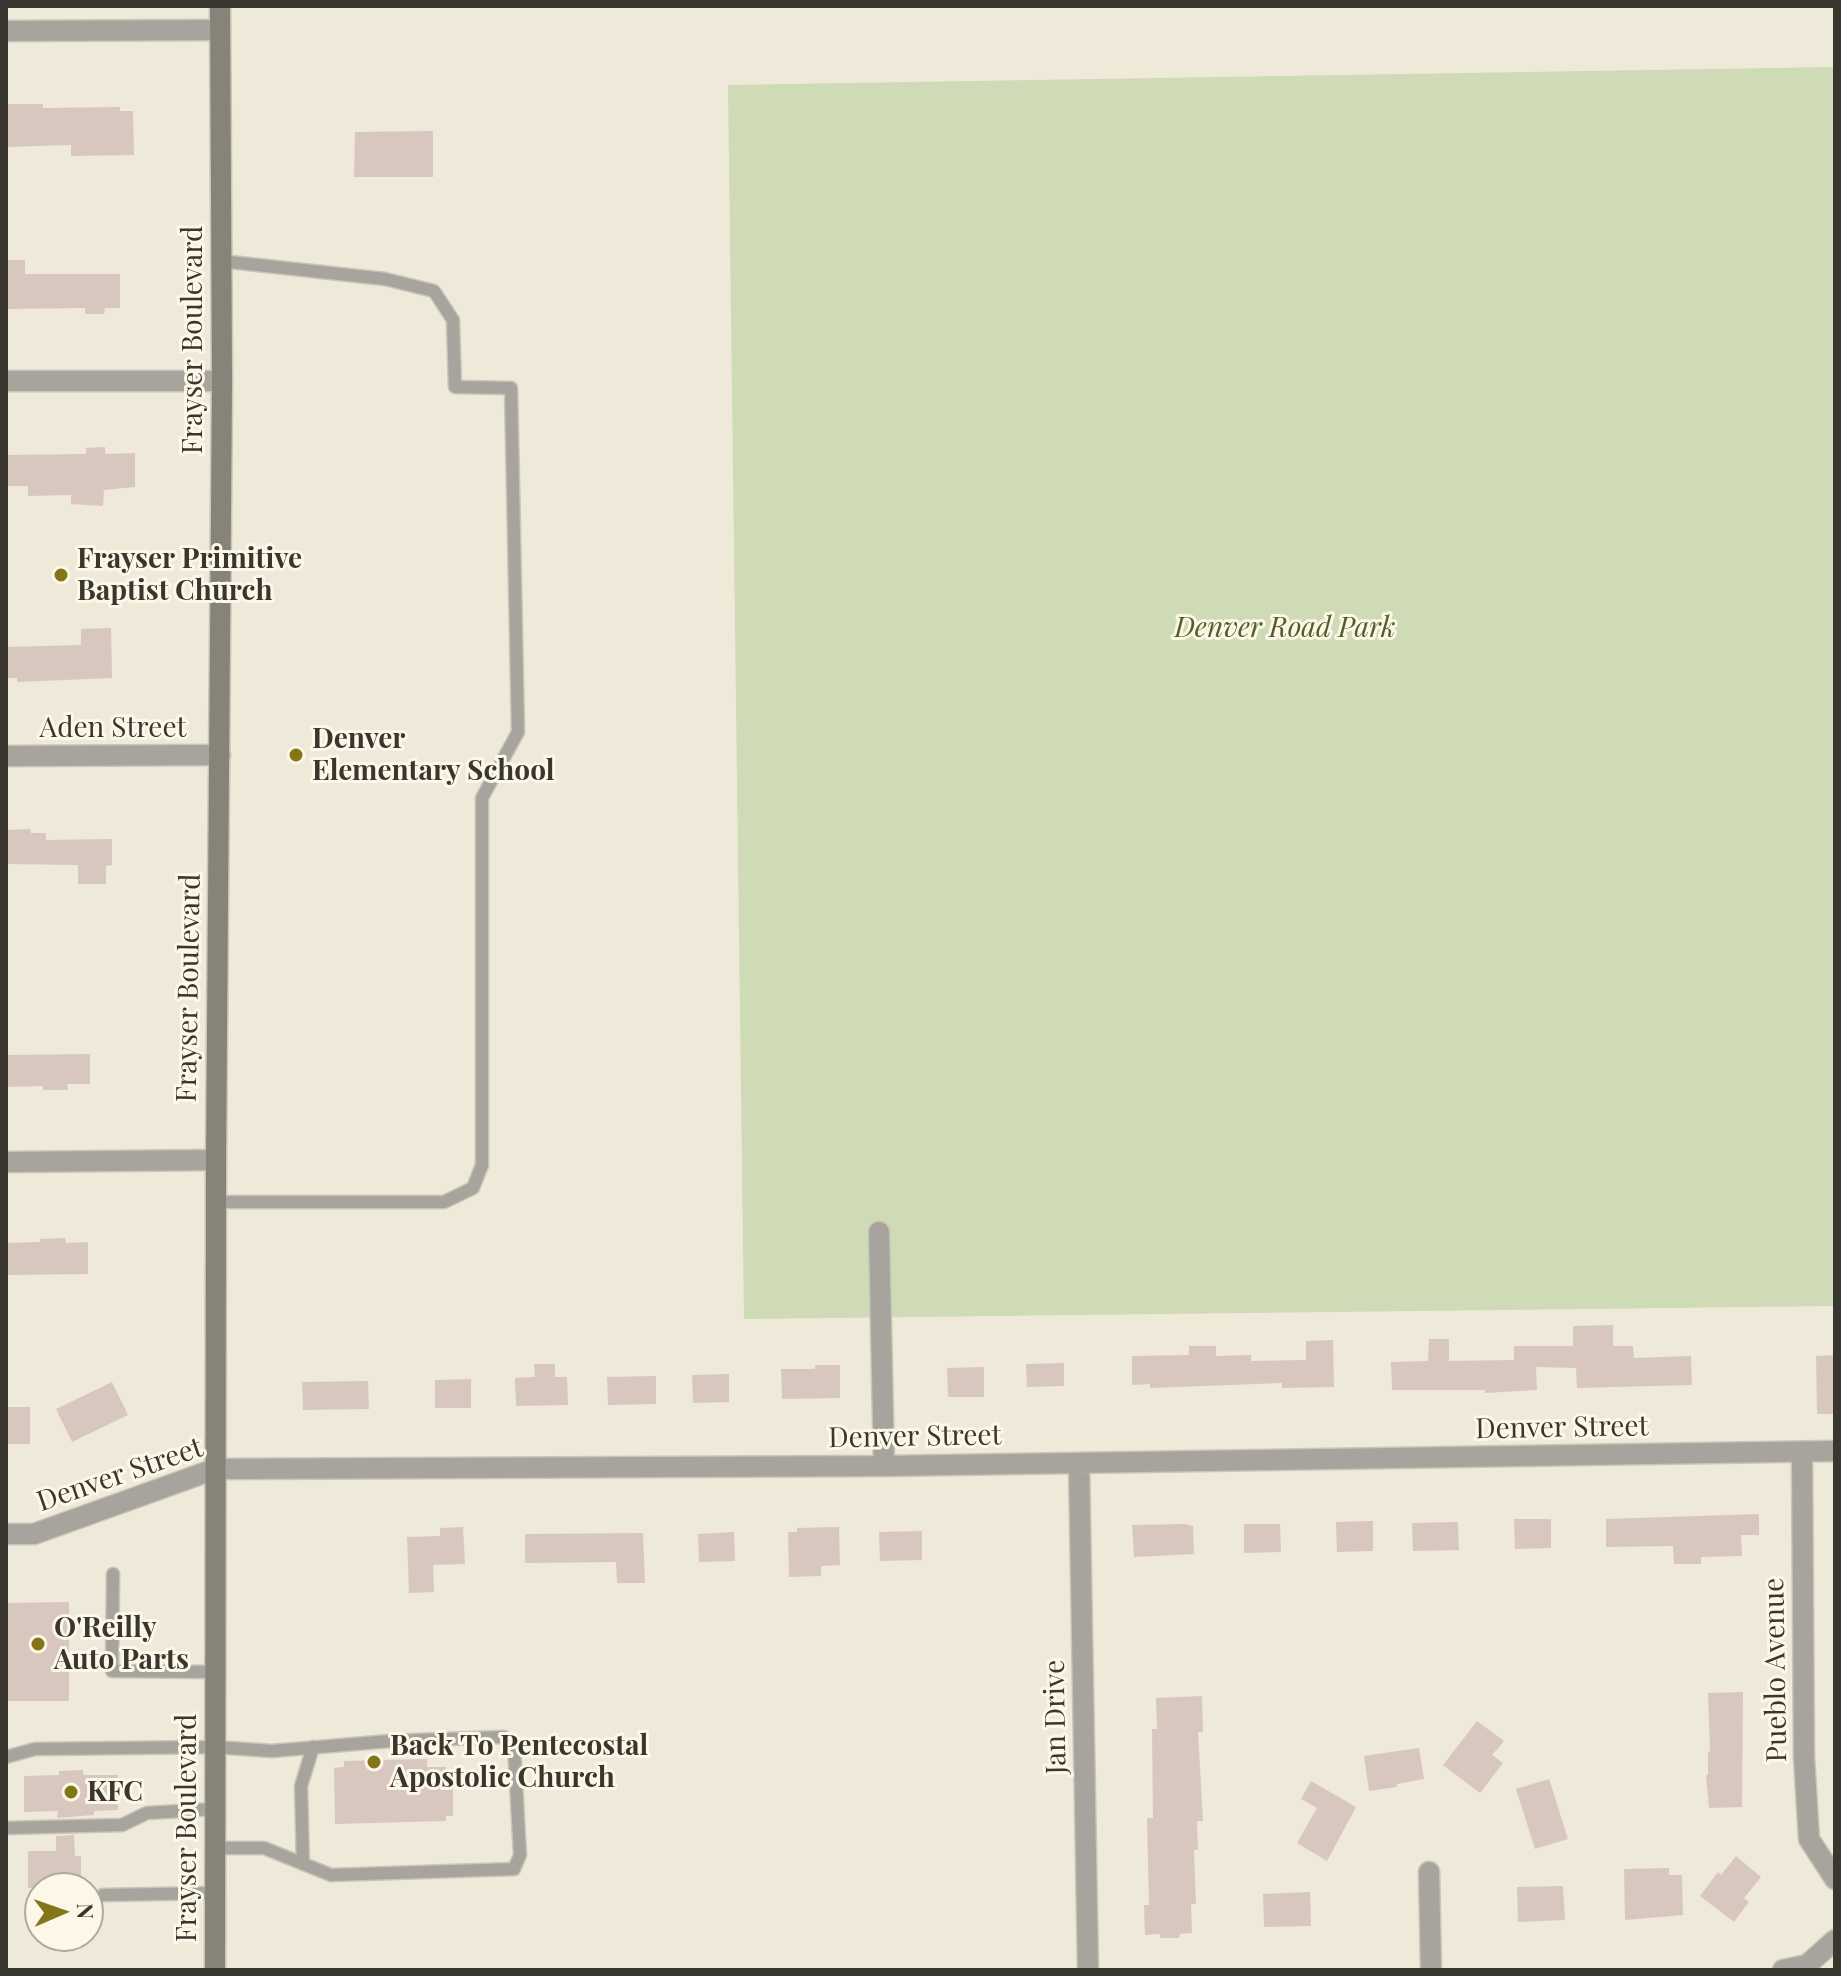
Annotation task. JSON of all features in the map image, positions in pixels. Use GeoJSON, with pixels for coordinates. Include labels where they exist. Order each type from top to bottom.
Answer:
{"type":"FeatureCollection","features":[{"type":"Feature","properties":{"kind":"main road","name":"Frayser Boulevard"},"geometry":{"type":"LineString","coordinates":[[215,1970],[216,1160],[222,381],[220,6]]}},
{"type":"Feature","properties":{"kind":"street"},"geometry":{"type":"LineString","coordinates":[[6,31],[220,30]]}},
{"type":"Feature","properties":{"kind":"street"},"geometry":{"type":"LineString","coordinates":[[6,381],[222,381]]}},
{"type":"Feature","properties":{"kind":"street","name":"Aden Street"},"geometry":{"type":"LineString","coordinates":[[6,756],[220,755]]}},
{"type":"Feature","properties":{"kind":"street"},"geometry":{"type":"LineString","coordinates":[[6,1162],[216,1160]]}},
{"type":"Feature","properties":{"kind":"street"},"geometry":{"type":"LineString","coordinates":[[879,1232],[884,1466]]}},
{"type":"Feature","properties":{"kind":"street","name":"Denver Street"},"geometry":{"type":"LineString","coordinates":[[6,1534],[34,1534],[215,1469],[884,1466],[1835,1451]]}},
{"type":"Feature","properties":{"kind":"street","name":"Pueblo Avenue"},"geometry":{"type":"LineString","coordinates":[[1802,1452],[1804,1757],[1809,1839],[1835,1879]]}},
{"type":"Feature","properties":{"kind":"street","name":"Jan Drive"},"geometry":{"type":"LineString","coordinates":[[1079,1463],[1088,1970]]}},
{"type":"Feature","properties":{"kind":"street"},"geometry":{"type":"LineString","coordinates":[[1429,1872],[1431,1970]]}},
{"type":"Feature","properties":{"kind":"street"},"geometry":{"type":"LineString","coordinates":[[1783,1970],[1807,1965],[1835,1940]]}},
{"type":"Feature","properties":{"kind":"lane"},"geometry":{"type":"LineString","coordinates":[[216,1202],[444,1202],[473,1188],[482,1165],[482,798],[518,732],[511,388],[455,387],[453,320],[434,291],[385,279],[221,261]]}},
{"type":"Feature","properties":{"kind":"lane"},"geometry":{"type":"LineString","coordinates":[[113,1574],[112,1671],[215,1672]]}},
{"type":"Feature","properties":{"kind":"lane"},"geometry":{"type":"LineString","coordinates":[[6,1757],[35,1749],[215,1747],[272,1751],[504,1737],[514,1746],[520,1855],[514,1869],[331,1875],[264,1848],[214,1848]]}},
{"type":"Feature","properties":{"kind":"lane"},"geometry":{"type":"LineString","coordinates":[[303,1864],[301,1786],[313,1747]]}},
{"type":"Feature","properties":{"kind":"lane"},"geometry":{"type":"LineString","coordinates":[[6,1828],[122,1825],[156,1812],[215,1809]]}},
{"type":"Feature","properties":{"kind":"lane"},"geometry":{"type":"LineString","coordinates":[[104,1895],[215,1893]]}},
{"type":"Feature","properties":{"kind":"green space","name":"Denver Road Park"},"geometry":{"type":"Polygon","coordinates":[[[1835,67],[1835,1306],[744,1319],[728,85],[1835,67]]]}},
{"type":"Feature","properties":{"kind":"building"},"geometry":{"type":"Polygon","coordinates":[[[6,104],[43,104],[43,108],[120,107],[120,111],[133,111],[134,155],[71,156],[71,145],[6,147],[6,104]]]}},
{"type":"Feature","properties":{"kind":"building"},"geometry":{"type":"Polygon","coordinates":[[[433,131],[433,177],[354,177],[355,132],[433,131]]]}},
{"type":"Feature","properties":{"kind":"building"},"geometry":{"type":"Polygon","coordinates":[[[6,260],[25,260],[25,274],[120,274],[120,308],[105,308],[104,314],[85,314],[85,308],[6,309],[6,260]]]}},
{"type":"Feature","properties":{"kind":"building"},"geometry":{"type":"Polygon","coordinates":[[[105,447],[105,454],[135,453],[135,487],[104,490],[103,506],[71,504],[71,495],[28,496],[28,486],[6,486],[6,455],[86,454],[86,448],[105,447]]]}},
{"type":"Feature","properties":{"kind":"building"},"geometry":{"type":"Polygon","coordinates":[[[111,628],[112,678],[17,682],[17,678],[6,678],[6,647],[81,645],[81,629],[111,628]]]}},
{"type":"Feature","properties":{"kind":"building"},"geometry":{"type":"Polygon","coordinates":[[[30,829],[31,833],[46,833],[46,840],[112,839],[112,865],[106,866],[106,884],[78,884],[78,865],[6,864],[6,830],[30,829]]]}},
{"type":"Feature","properties":{"kind":"building"},"geometry":{"type":"Polygon","coordinates":[[[90,1054],[90,1084],[67,1084],[68,1090],[43,1090],[43,1086],[6,1087],[6,1055],[90,1054]]]}},
{"type":"Feature","properties":{"kind":"building"},"geometry":{"type":"Polygon","coordinates":[[[65,1238],[66,1243],[88,1242],[88,1274],[6,1275],[6,1243],[65,1238]]]}},
{"type":"Feature","properties":{"kind":"building"},"geometry":{"type":"Polygon","coordinates":[[[1613,1325],[1613,1346],[1633,1346],[1634,1358],[1691,1356],[1692,1385],[1577,1388],[1576,1368],[1536,1367],[1537,1390],[1485,1393],[1485,1390],[1392,1390],[1391,1362],[1428,1361],[1429,1339],[1449,1339],[1449,1361],[1514,1360],[1514,1346],[1573,1346],[1573,1326],[1613,1325]]]}},
{"type":"Feature","properties":{"kind":"building"},"geometry":{"type":"Polygon","coordinates":[[[1333,1340],[1334,1387],[1282,1388],[1282,1383],[1150,1388],[1150,1384],[1132,1385],[1132,1356],[1189,1355],[1189,1346],[1216,1346],[1216,1356],[1251,1355],[1251,1361],[1306,1360],[1306,1341],[1333,1340]]]}},
{"type":"Feature","properties":{"kind":"building"},"geometry":{"type":"Polygon","coordinates":[[[1835,1355],[1835,1414],[1817,1414],[1816,1356],[1835,1355]]]}},
{"type":"Feature","properties":{"kind":"building"},"geometry":{"type":"Polygon","coordinates":[[[1064,1363],[1064,1386],[1027,1387],[1026,1364],[1064,1363]]]}},
{"type":"Feature","properties":{"kind":"building"},"geometry":{"type":"Polygon","coordinates":[[[534,1364],[555,1364],[555,1377],[567,1377],[568,1405],[516,1406],[515,1378],[535,1377],[534,1364]]]}},
{"type":"Feature","properties":{"kind":"building"},"geometry":{"type":"Polygon","coordinates":[[[815,1365],[840,1365],[840,1398],[782,1399],[781,1369],[815,1369],[815,1365]]]}},
{"type":"Feature","properties":{"kind":"building"},"geometry":{"type":"Polygon","coordinates":[[[984,1367],[984,1397],[948,1397],[947,1368],[984,1367]]]}},
{"type":"Feature","properties":{"kind":"building"},"geometry":{"type":"Polygon","coordinates":[[[729,1374],[729,1402],[693,1403],[692,1375],[729,1374]]]}},
{"type":"Feature","properties":{"kind":"building"},"geometry":{"type":"Polygon","coordinates":[[[656,1376],[656,1404],[608,1405],[607,1377],[656,1376]]]}},
{"type":"Feature","properties":{"kind":"building"},"geometry":{"type":"Polygon","coordinates":[[[471,1379],[471,1408],[435,1408],[435,1380],[471,1379]]]}},
{"type":"Feature","properties":{"kind":"building"},"geometry":{"type":"Polygon","coordinates":[[[368,1381],[369,1409],[303,1410],[302,1382],[368,1381]]]}},
{"type":"Feature","properties":{"kind":"building"},"geometry":{"type":"Polygon","coordinates":[[[112,1382],[128,1415],[72,1442],[56,1409],[112,1382]]]}},
{"type":"Feature","properties":{"kind":"building"},"geometry":{"type":"Polygon","coordinates":[[[6,1407],[30,1407],[30,1444],[6,1444],[6,1407]]]}},
{"type":"Feature","properties":{"kind":"building"},"geometry":{"type":"Polygon","coordinates":[[[1759,1514],[1759,1535],[1741,1535],[1742,1556],[1701,1557],[1701,1564],[1674,1564],[1673,1546],[1606,1547],[1606,1519],[1759,1514]]]}},
{"type":"Feature","properties":{"kind":"building"},"geometry":{"type":"Polygon","coordinates":[[[1514,1519],[1551,1519],[1551,1548],[1515,1549],[1514,1519]]]}},
{"type":"Feature","properties":{"kind":"building"},"geometry":{"type":"Polygon","coordinates":[[[1373,1521],[1373,1551],[1337,1552],[1336,1522],[1373,1521]]]}},
{"type":"Feature","properties":{"kind":"building"},"geometry":{"type":"Polygon","coordinates":[[[1458,1522],[1459,1550],[1413,1551],[1412,1523],[1458,1522]]]}},
{"type":"Feature","properties":{"kind":"building"},"geometry":{"type":"Polygon","coordinates":[[[1244,1524],[1280,1524],[1281,1552],[1244,1553],[1244,1524]]]}},
{"type":"Feature","properties":{"kind":"building"},"geometry":{"type":"Polygon","coordinates":[[[1132,1525],[1193,1526],[1194,1554],[1134,1557],[1132,1525]]]}},
{"type":"Feature","properties":{"kind":"building"},"geometry":{"type":"Polygon","coordinates":[[[463,1527],[465,1564],[433,1565],[434,1592],[409,1593],[407,1537],[440,1536],[440,1528],[463,1527]]]}},
{"type":"Feature","properties":{"kind":"building"},"geometry":{"type":"Polygon","coordinates":[[[839,1527],[840,1565],[821,1566],[821,1576],[789,1577],[788,1532],[797,1532],[797,1528],[839,1527]]]}},
{"type":"Feature","properties":{"kind":"building"},"geometry":{"type":"Polygon","coordinates":[[[922,1531],[922,1560],[880,1561],[879,1532],[922,1531]]]}},
{"type":"Feature","properties":{"kind":"building"},"geometry":{"type":"Polygon","coordinates":[[[734,1532],[735,1561],[699,1562],[698,1534],[734,1532]]]}},
{"type":"Feature","properties":{"kind":"building"},"geometry":{"type":"Polygon","coordinates":[[[643,1533],[645,1583],[617,1583],[616,1562],[525,1563],[525,1534],[643,1533]]]}},
{"type":"Feature","properties":{"kind":"building","name":"O'Reilly Auto Parts"},"geometry":{"type":"Polygon","coordinates":[[[69,1602],[69,1701],[6,1701],[6,1603],[69,1602]]]}},
{"type":"Feature","properties":{"kind":"building"},"geometry":{"type":"Polygon","coordinates":[[[1743,1692],[1742,1807],[1709,1808],[1706,1775],[1710,1751],[1708,1693],[1743,1692]]]}},
{"type":"Feature","properties":{"kind":"building"},"geometry":{"type":"Polygon","coordinates":[[[1202,1696],[1203,1732],[1198,1732],[1203,1821],[1197,1821],[1198,1850],[1194,1850],[1196,1904],[1191,1904],[1192,1933],[1180,1934],[1179,1938],[1145,1935],[1144,1905],[1149,1905],[1147,1818],[1153,1818],[1152,1729],[1157,1729],[1156,1698],[1202,1696]]]}},
{"type":"Feature","properties":{"kind":"building"},"geometry":{"type":"Polygon","coordinates":[[[1477,1721],[1504,1741],[1492,1755],[1503,1763],[1480,1793],[1443,1765],[1477,1721]]]}},
{"type":"Feature","properties":{"kind":"building"},"geometry":{"type":"Polygon","coordinates":[[[1419,1748],[1424,1779],[1369,1791],[1364,1756],[1419,1748]]]}},
{"type":"Feature","properties":{"kind":"building"},"geometry":{"type":"Polygon","coordinates":[[[427,1759],[427,1767],[446,1767],[447,1788],[453,1788],[453,1816],[446,1816],[446,1821],[335,1824],[334,1768],[344,1767],[344,1761],[427,1759]]]}},
{"type":"Feature","properties":{"kind":"building","name":"KFC"},"geometry":{"type":"Polygon","coordinates":[[[83,1770],[83,1775],[118,1775],[118,1810],[57,1818],[58,1811],[24,1812],[24,1776],[59,1775],[59,1771],[83,1770]]]}},
{"type":"Feature","properties":{"kind":"building"},"geometry":{"type":"Polygon","coordinates":[[[1549,1779],[1568,1839],[1535,1849],[1516,1789],[1549,1779]]]}},
{"type":"Feature","properties":{"kind":"building"},"geometry":{"type":"Polygon","coordinates":[[[1311,1781],[1356,1807],[1327,1861],[1297,1843],[1317,1808],[1301,1799],[1311,1781]]]}},
{"type":"Feature","properties":{"kind":"building"},"geometry":{"type":"Polygon","coordinates":[[[74,1835],[75,1856],[81,1856],[81,1872],[28,1872],[28,1851],[56,1851],[56,1836],[74,1835]]]}},
{"type":"Feature","properties":{"kind":"building"},"geometry":{"type":"Polygon","coordinates":[[[1736,1856],[1761,1877],[1744,1898],[1749,1902],[1734,1922],[1700,1896],[1718,1872],[1721,1875],[1736,1856]]]}},
{"type":"Feature","properties":{"kind":"building"},"geometry":{"type":"Polygon","coordinates":[[[1669,1868],[1669,1875],[1682,1875],[1683,1915],[1625,1920],[1624,1869],[1669,1868]]]}},
{"type":"Feature","properties":{"kind":"building"},"geometry":{"type":"Polygon","coordinates":[[[1563,1886],[1565,1920],[1518,1922],[1517,1887],[1563,1886]]]}},
{"type":"Feature","properties":{"kind":"building"},"geometry":{"type":"Polygon","coordinates":[[[1310,1892],[1311,1926],[1264,1927],[1263,1894],[1310,1892]]]}},
{"type":"Feature","properties":{"kind":"place","name":"Frayser Primitive Baptist Church"},"geometry":{"type":"Point","coordinates":[61,575]}},
{"type":"Feature","properties":{"kind":"place","name":"Denver Elementary School"},"geometry":{"type":"Point","coordinates":[296,755]}},
{"type":"Feature","properties":{"kind":"place","name":"O'Reilly Auto Parts"},"geometry":{"type":"Point","coordinates":[38,1644]}},
{"type":"Feature","properties":{"kind":"place","name":"Back To Pentecostal Apostolic Church"},"geometry":{"type":"Point","coordinates":[374,1762]}},
{"type":"Feature","properties":{"kind":"place","name":"KFC"},"geometry":{"type":"Point","coordinates":[71,1792]}}]}
